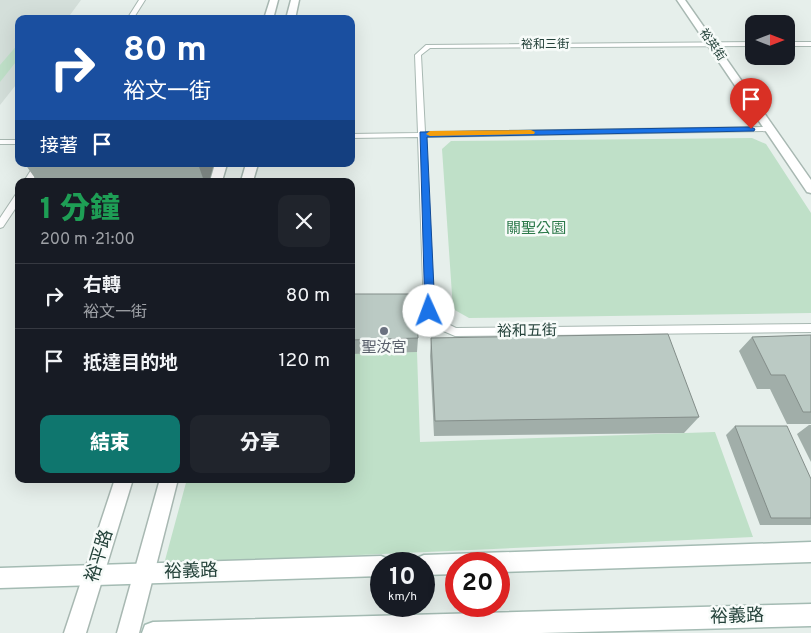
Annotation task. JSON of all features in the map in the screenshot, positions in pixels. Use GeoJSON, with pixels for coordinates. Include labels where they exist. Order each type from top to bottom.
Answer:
{"type":"FeatureCollection","features":[{"type":"Feature","properties":{"kind":"street"},"geometry":{"type":"LineString","coordinates":[[269,15],[274,0]]}},
{"type":"Feature","properties":{"kind":"street"},"geometry":{"type":"LineString","coordinates":[[291,15],[295,0]]}},
{"type":"Feature","properties":{"kind":"street","name":"裕英街"},"geometry":{"type":"LineString","coordinates":[[681,0],[811,189]]}},
{"type":"Feature","properties":{"kind":"street","name":"裕平路"},"geometry":{"type":"LineString","coordinates":[[76,633],[123,483]]}},
{"type":"Feature","properties":{"kind":"street"},"geometry":{"type":"LineString","coordinates":[[128,633],[168,483]]}},
{"type":"Feature","properties":{"kind":"street"},"geometry":{"type":"LineString","coordinates":[[435,565],[811,552]]}},
{"type":"Feature","properties":{"kind":"street","name":"裕義路"},"geometry":{"type":"LineString","coordinates":[[0,578],[370,566]]}},
{"type":"Feature","properties":{"kind":"street","name":"裕義路"},"geometry":{"type":"LineString","coordinates":[[153,633],[811,615]]}},
{"type":"Feature","properties":{"kind":"lane"},"geometry":{"type":"LineString","coordinates":[[133,15],[142,0]]}},
{"type":"Feature","properties":{"kind":"lane","name":"裕和三街"},"geometry":{"type":"LineString","coordinates":[[423,134],[418,56],[428,46],[745,44]]}},
{"type":"Feature","properties":{"kind":"lane"},"geometry":{"type":"LineString","coordinates":[[795,44],[811,44]]}},
{"type":"Feature","properties":{"kind":"lane"},"geometry":{"type":"LineString","coordinates":[[355,136],[770,129]]}},
{"type":"Feature","properties":{"kind":"lane","name":"裕和五街"},"geometry":{"type":"LineString","coordinates":[[423,134],[429,311],[438,324],[455,332],[811,328]]}},
{"type":"Feature","properties":{"kind":"lane"},"geometry":{"type":"LineString","coordinates":[[0,142],[15,142]]}},
{"type":"Feature","properties":{"kind":"lane"},"geometry":{"type":"LineString","coordinates":[[30,178],[37,167]]}},
{"type":"Feature","properties":{"kind":"lane"},"geometry":{"type":"LineString","coordinates":[[0,225],[15,202]]}},
{"type":"Feature","properties":{"kind":"shaded area"},"geometry":{"type":"Polygon","coordinates":[[[0,0],[81,0],[70,15],[15,15],[15,86],[0,105],[0,0]]]}},
{"type":"Feature","properties":{"kind":"green space"},"geometry":{"type":"Polygon","coordinates":[[[15,48],[15,63],[0,82],[0,65],[15,48]]]}},
{"type":"Feature","properties":{"kind":"green space","name":"關聖公園"},"geometry":{"type":"Polygon","coordinates":[[[752,138],[766,144],[811,213],[811,313],[469,318],[453,309],[442,149],[451,141],[752,138]]]}},
{"type":"Feature","properties":{"kind":"green space"},"geometry":{"type":"Polygon","coordinates":[[[417,352],[420,442],[715,432],[753,537],[426,552],[370,552],[370,555],[164,564],[186,483],[355,483],[355,353],[417,352]]]}},
{"type":"Feature","properties":{"kind":"building","name":"聖汝宮"},"geometry":{"type":"Polygon","coordinates":[[[355,294],[416,294],[418,338],[355,340],[355,294]]]}},
{"type":"Feature","properties":{"kind":"building"},"geometry":{"type":"Polygon","coordinates":[[[668,334],[699,417],[435,421],[431,338],[668,334]]]}},
{"type":"Feature","properties":{"kind":"building"},"geometry":{"type":"Polygon","coordinates":[[[811,335],[811,412],[803,412],[785,375],[771,375],[752,337],[811,335]]]}},
{"type":"Feature","properties":{"kind":"building"},"geometry":{"type":"Polygon","coordinates":[[[735,426],[787,426],[811,479],[811,518],[771,518],[735,426]]]}},
{"type":"Feature","properties":{"kind":"slow traffic"},"geometry":{"type":"LineString","coordinates":[[430,134],[531,132]]}},
{"type":"Feature","properties":{"kind":"place","name":"聖汝宮"},"geometry":{"type":"Point","coordinates":[384,331]}},
{"type":"Feature","properties":{"kind":"route"},"geometry":{"type":"LineString","coordinates":[[429,311],[423,134],[751,129]]}}]}
